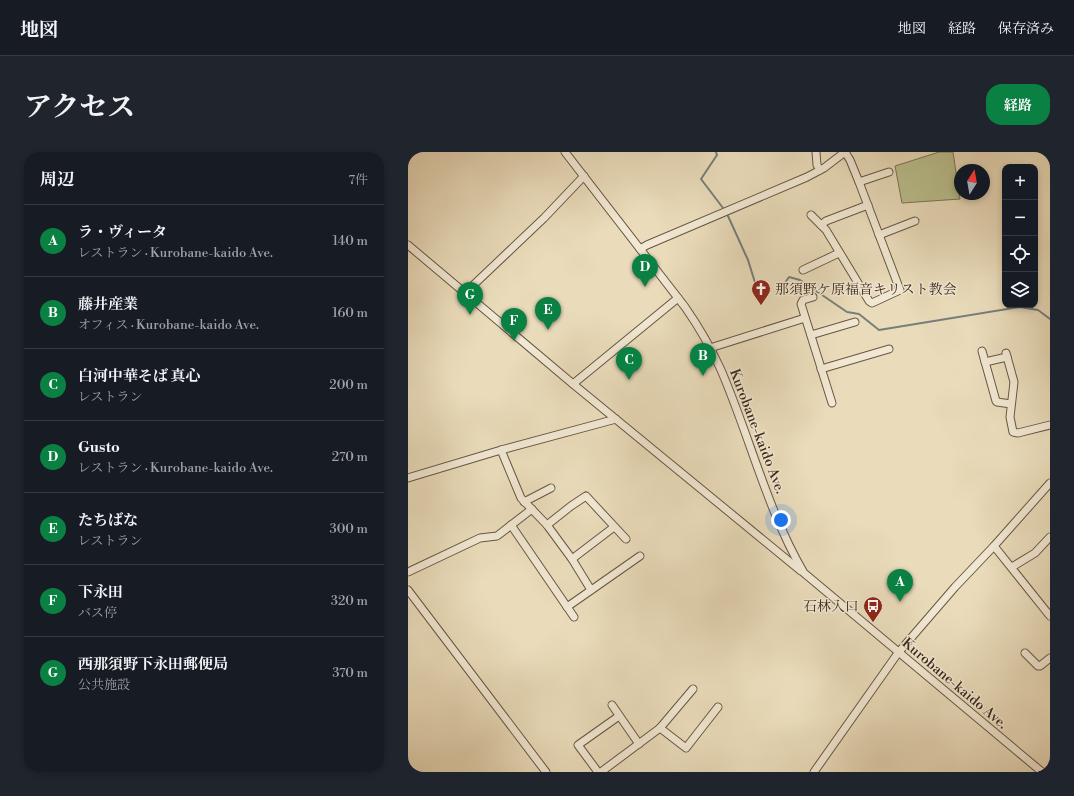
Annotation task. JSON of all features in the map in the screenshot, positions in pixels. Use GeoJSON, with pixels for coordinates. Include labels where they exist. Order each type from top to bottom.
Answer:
{"type":"FeatureCollection","features":[{"type":"Feature","properties":{"kind":"street","name":"Kurobane-kaido Ave."},"geometry":{"type":"LineString","coordinates":[[565,152],[678,298],[700,330],[721,370],[780,527],[794,557],[804,573],[1042,772]]}},
{"type":"Feature","properties":{"kind":"street"},"geometry":{"type":"LineString","coordinates":[[816,152],[817,164],[820,170]]}},
{"type":"Feature","properties":{"kind":"street"},"geometry":{"type":"LineString","coordinates":[[640,249],[820,170],[845,152],[860,182],[900,290],[872,303],[869,301],[826,230],[811,215]]}},
{"type":"Feature","properties":{"kind":"street"},"geometry":{"type":"LineString","coordinates":[[860,182],[889,172]]}},
{"type":"Feature","properties":{"kind":"street"},"geometry":{"type":"LineString","coordinates":[[465,292],[544,218],[584,176]]}},
{"type":"Feature","properties":{"kind":"street"},"geometry":{"type":"LineString","coordinates":[[821,225],[826,221],[868,205]]}},
{"type":"Feature","properties":{"kind":"street"},"geometry":{"type":"LineString","coordinates":[[879,235],[915,221]]}},
{"type":"Feature","properties":{"kind":"street"},"geometry":{"type":"LineString","coordinates":[[408,245],[573,384],[804,573]]}},
{"type":"Feature","properties":{"kind":"street"},"geometry":{"type":"LineString","coordinates":[[803,270],[839,253]]}},
{"type":"Feature","properties":{"kind":"street"},"geometry":{"type":"LineString","coordinates":[[813,297],[802,302],[801,304],[832,403]]}},
{"type":"Feature","properties":{"kind":"street"},"geometry":{"type":"LineString","coordinates":[[573,384],[678,298]]}},
{"type":"Feature","properties":{"kind":"street"},"geometry":{"type":"LineString","coordinates":[[710,348],[806,318]]}},
{"type":"Feature","properties":{"kind":"street"},"geometry":{"type":"LineString","coordinates":[[811,335],[855,322]]}},
{"type":"Feature","properties":{"kind":"street"},"geometry":{"type":"LineString","coordinates":[[821,370],[890,349]]}},
{"type":"Feature","properties":{"kind":"street"},"geometry":{"type":"LineString","coordinates":[[982,350],[996,401],[999,403],[1011,404]]}},
{"type":"Feature","properties":{"kind":"street"},"geometry":{"type":"LineString","coordinates":[[985,362],[1007,355],[1014,382],[1010,417],[1012,428],[1015,433],[1050,425]]}},
{"type":"Feature","properties":{"kind":"street"},"geometry":{"type":"LineString","coordinates":[[408,478],[616,418]]}},
{"type":"Feature","properties":{"kind":"street"},"geometry":{"type":"LineString","coordinates":[[501,450],[521,498],[547,525],[572,559],[591,590]]}},
{"type":"Feature","properties":{"kind":"street"},"geometry":{"type":"LineString","coordinates":[[814,772],[898,653],[955,587],[1050,483]]}},
{"type":"Feature","properties":{"kind":"street"},"geometry":{"type":"LineString","coordinates":[[524,502],[551,488]]}},
{"type":"Feature","properties":{"kind":"street"},"geometry":{"type":"LineString","coordinates":[[547,525],[586,496],[626,539]]}},
{"type":"Feature","properties":{"kind":"street"},"geometry":{"type":"LineString","coordinates":[[408,572],[480,538],[497,536],[532,509]]}},
{"type":"Feature","properties":{"kind":"street"},"geometry":{"type":"LineString","coordinates":[[511,525],[574,617]]}},
{"type":"Feature","properties":{"kind":"street"},"geometry":{"type":"LineString","coordinates":[[572,559],[614,527]]}},
{"type":"Feature","properties":{"kind":"street"},"geometry":{"type":"LineString","coordinates":[[1012,567],[1032,556],[1050,537]]}},
{"type":"Feature","properties":{"kind":"street"},"geometry":{"type":"LineString","coordinates":[[994,546],[1050,616]]}},
{"type":"Feature","properties":{"kind":"street"},"geometry":{"type":"LineString","coordinates":[[567,607],[640,556]]}},
{"type":"Feature","properties":{"kind":"street"},"geometry":{"type":"LineString","coordinates":[[408,590],[546,772]]}},
{"type":"Feature","properties":{"kind":"street"},"geometry":{"type":"LineString","coordinates":[[1025,653],[1038,666],[1050,658]]}},
{"type":"Feature","properties":{"kind":"street"},"geometry":{"type":"LineString","coordinates":[[619,716],[578,745],[599,772],[660,728],[694,689]]}},
{"type":"Feature","properties":{"kind":"street"},"geometry":{"type":"LineString","coordinates":[[612,705],[639,744]]}},
{"type":"Feature","properties":{"kind":"street"},"geometry":{"type":"LineString","coordinates":[[660,728],[686,748],[718,707]]}},
{"type":"Feature","properties":{"kind":"green space"},"geometry":{"type":"Polygon","coordinates":[[[939,152],[953,152],[955,164],[954,199],[902,203],[895,166],[939,152]]]}},
{"type":"Feature","properties":{"kind":"waterway"},"geometry":{"type":"LineString","coordinates":[[716,152],[717,155],[701,179],[723,208]]}},
{"type":"Feature","properties":{"kind":"waterway"},"geometry":{"type":"LineString","coordinates":[[728,216],[748,260],[757,289],[761,292],[767,293]]}},
{"type":"Feature","properties":{"kind":"waterway"},"geometry":{"type":"LineString","coordinates":[[776,291],[781,289],[789,277],[800,280],[847,312],[859,314],[879,330],[1020,307],[1038,310],[1050,319]]}},
{"type":"Feature","properties":{"kind":"place","name":"Gusto"},"geometry":{"type":"Point","coordinates":[645,287]}},
{"type":"Feature","properties":{"kind":"place","name":"那須野ケ原福音キリスト教会"},"geometry":{"type":"Point","coordinates":[761,306]}},
{"type":"Feature","properties":{"kind":"place","name":"西那須野下永田郵便局"},"geometry":{"type":"Point","coordinates":[470,315]}},
{"type":"Feature","properties":{"kind":"place","name":"たちばな"},"geometry":{"type":"Point","coordinates":[548,330]}},
{"type":"Feature","properties":{"kind":"place","name":"下永田"},"geometry":{"type":"Point","coordinates":[514,341]}},
{"type":"Feature","properties":{"kind":"place","name":"藤井産業"},"geometry":{"type":"Point","coordinates":[703,376]}},
{"type":"Feature","properties":{"kind":"place","name":"白河中華そば 真心"},"geometry":{"type":"Point","coordinates":[629,380]}},
{"type":"Feature","properties":{"kind":"place","name":"ラ・ヴィータ"},"geometry":{"type":"Point","coordinates":[900,602]}},
{"type":"Feature","properties":{"kind":"place","name":"石林入口"},"geometry":{"type":"Point","coordinates":[873,623]}}]}
